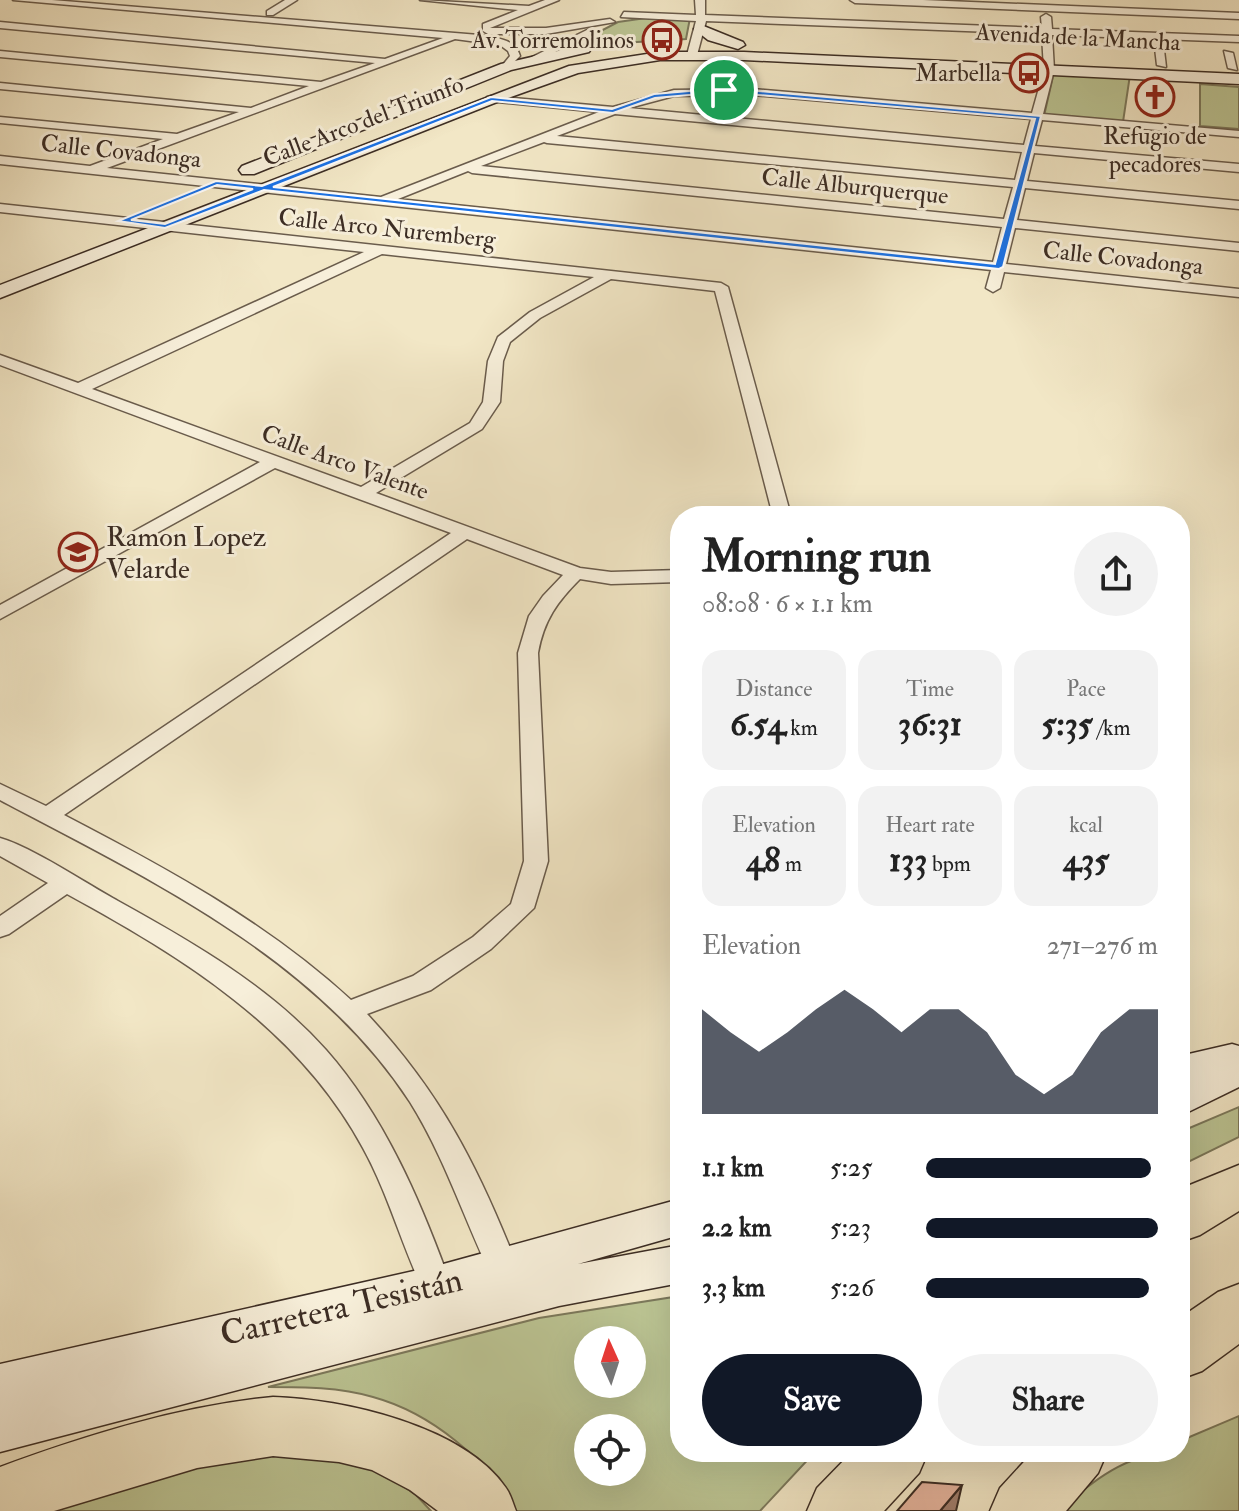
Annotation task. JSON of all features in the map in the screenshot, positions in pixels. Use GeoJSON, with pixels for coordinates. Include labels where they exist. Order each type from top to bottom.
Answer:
{"type":"FeatureCollection","features":[{"type":"Feature","properties":{"kind":"highway"},"geometry":{"type":"LineString","coordinates":[[1190,1212],[1211,1198],[1239,1188]]}},
{"type":"Feature","properties":{"kind":"highway"},"geometry":{"type":"LineString","coordinates":[[1190,1345],[1239,1310]]}},
{"type":"Feature","properties":{"kind":"highway"},"geometry":{"type":"LineString","coordinates":[[0,1499],[183,1442],[240,1429],[292,1426],[364,1436],[412,1455],[472,1497],[483,1511]]}},
{"type":"Feature","properties":{"kind":"highway"},"geometry":{"type":"LineString","coordinates":[[840,1511],[887,1462]]}},
{"type":"Feature","properties":{"kind":"highway"},"geometry":{"type":"LineString","coordinates":[[1023,1511],[1066,1462]]}},
{"type":"Feature","properties":{"kind":"street"},"geometry":{"type":"LineString","coordinates":[[16,3],[27,0],[457,36],[503,43],[513,49],[515,56],[506,67]]}},
{"type":"Feature","properties":{"kind":"street"},"geometry":{"type":"LineString","coordinates":[[99,0],[475,30],[546,31],[610,22]]}},
{"type":"Feature","properties":{"kind":"street"},"geometry":{"type":"LineString","coordinates":[[270,13],[292,0]]}},
{"type":"Feature","properties":{"kind":"street"},"geometry":{"type":"LineString","coordinates":[[425,0],[534,9]]}},
{"type":"Feature","properties":{"kind":"street"},"geometry":{"type":"LineString","coordinates":[[90,170],[554,0]]}},
{"type":"Feature","properties":{"kind":"street"},"geometry":{"type":"LineString","coordinates":[[533,59],[650,0]]}},
{"type":"Feature","properties":{"kind":"street"},"geometry":{"type":"LineString","coordinates":[[697,36],[700,0]]}},
{"type":"Feature","properties":{"kind":"street"},"geometry":{"type":"LineString","coordinates":[[855,0],[1044,4],[1239,16]]}},
{"type":"Feature","properties":{"kind":"street"},"geometry":{"type":"LineString","coordinates":[[993,288],[1050,65],[1044,4]]}},
{"type":"Feature","properties":{"kind":"street"},"geometry":{"type":"LineString","coordinates":[[624,15],[697,36],[1047,31],[1239,39]]}},
{"type":"Feature","properties":{"kind":"street"},"geometry":{"type":"LineString","coordinates":[[0,25],[389,61]]}},
{"type":"Feature","properties":{"kind":"street","name":"Avenida de la Mancha"},"geometry":{"type":"LineString","coordinates":[[533,59],[697,36],[1050,65],[1160,57],[1235,67]]}},
{"type":"Feature","properties":{"kind":"street","name":"Avenida de la Mancha"},"geometry":{"type":"LineString","coordinates":[[613,61],[697,36],[738,45],[1050,65],[1235,67]]}},
{"type":"Feature","properties":{"kind":"street"},"geometry":{"type":"LineString","coordinates":[[0,54],[324,85]]}},
{"type":"Feature","properties":{"kind":"street","name":"Calle Arco del Triunfo"},"geometry":{"type":"LineString","coordinates":[[82,237],[506,67],[533,59]]}},
{"type":"Feature","properties":{"kind":"street","name":"Calle Arco del Triunfo"},"geometry":{"type":"LineString","coordinates":[[0,292],[491,99],[574,69],[613,61]]}},
{"type":"Feature","properties":{"kind":"street"},"geometry":{"type":"LineString","coordinates":[[0,86],[255,110]]}},
{"type":"Feature","properties":{"kind":"street"},"geometry":{"type":"LineString","coordinates":[[382,201],[654,96],[724,90],[1239,134]]}},
{"type":"Feature","properties":{"kind":"street"},"geometry":{"type":"LineString","coordinates":[[491,99],[1239,168]]}},
{"type":"Feature","properties":{"kind":"street"},"geometry":{"type":"LineString","coordinates":[[398,110],[440,119]]}},
{"type":"Feature","properties":{"kind":"street"},"geometry":{"type":"LineString","coordinates":[[0,120],[179,137]]}},
{"type":"Feature","properties":{"kind":"street"},"geometry":{"type":"LineString","coordinates":[[542,138],[1239,205]]}},
{"type":"Feature","properties":{"kind":"street","name":"Calle Covadonga"},"geometry":{"type":"LineString","coordinates":[[0,160],[1239,293]]}},
{"type":"Feature","properties":{"kind":"street","name":"Calle Alburquerque"},"geometry":{"type":"LineString","coordinates":[[467,168],[1239,247]]}},
{"type":"Feature","properties":{"kind":"street","name":"Calle Arco Nuremberg"},"geometry":{"type":"LineString","coordinates":[[0,208],[721,287],[779,506]]}},
{"type":"Feature","properties":{"kind":"street"},"geometry":{"type":"LineString","coordinates":[[79,389],[379,250]]}},
{"type":"Feature","properties":{"kind":"street"},"geometry":{"type":"LineString","coordinates":[[362,494],[476,426],[491,410],[497,355],[508,334],[608,275]]}},
{"type":"Feature","properties":{"kind":"street","name":"Calle Arco Valente"},"geometry":{"type":"LineString","coordinates":[[0,360],[576,573],[611,578],[670,576]]}},
{"type":"Feature","properties":{"kind":"street"},"geometry":{"type":"LineString","coordinates":[[0,613],[274,461]]}},
{"type":"Feature","properties":{"kind":"street"},"geometry":{"type":"LineString","coordinates":[[47,816],[465,532]]}},
{"type":"Feature","properties":{"kind":"street"},"geometry":{"type":"LineString","coordinates":[[349,1011],[422,983],[482,943],[522,908],[536,861],[528,653],[533,622],[549,599],[576,573]]}},
{"type":"Feature","properties":{"kind":"street"},"geometry":{"type":"LineString","coordinates":[[0,791],[242,924],[308,974],[349,1011],[403,1071],[457,1158],[503,1268]]}},
{"type":"Feature","properties":{"kind":"street"},"geometry":{"type":"LineString","coordinates":[[0,846],[198,960],[260,1005],[307,1048],[347,1097],[394,1179],[436,1285]]}},
{"type":"Feature","properties":{"kind":"street"},"geometry":{"type":"LineString","coordinates":[[0,928],[65,883]]}},
{"type":"Feature","properties":{"kind":"street"},"geometry":{"type":"LineString","coordinates":[[1190,1069],[1239,1057]]}},
{"type":"Feature","properties":{"kind":"street"},"geometry":{"type":"LineString","coordinates":[[1190,1095],[1239,1069]]}},
{"type":"Feature","properties":{"kind":"street","name":"Carretera Tesistán"},"geometry":{"type":"LineString","coordinates":[[0,1386],[436,1285],[670,1220]]}},
{"type":"Feature","properties":{"kind":"street"},"geometry":{"type":"LineString","coordinates":[[0,1429],[559,1287],[670,1266]]}},
{"type":"Feature","properties":{"kind":"green space"},"geometry":{"type":"Polygon","coordinates":[[[653,17],[690,18],[686,39],[572,46],[618,22],[653,17]]]}},
{"type":"Feature","properties":{"kind":"green space"},"geometry":{"type":"Polygon","coordinates":[[[1054,72],[1130,75],[1123,122],[1044,116],[1054,72]]]}},
{"type":"Feature","properties":{"kind":"green space"},"geometry":{"type":"Polygon","coordinates":[[[1200,84],[1239,87],[1239,129],[1200,126],[1200,84]]]}},
{"type":"Feature","properties":{"kind":"green space"},"geometry":{"type":"Polygon","coordinates":[[[1239,1107],[1239,1137],[1190,1161],[1190,1128],[1239,1107]]]}},
{"type":"Feature","properties":{"kind":"green space"},"geometry":{"type":"Polygon","coordinates":[[[670,1298],[670,1462],[806,1462],[760,1511],[515,1511],[473,1456],[416,1414],[373,1397],[308,1388],[268,1387],[539,1318],[670,1298]]]}},
{"type":"Feature","properties":{"kind":"green space"},"geometry":{"type":"Polygon","coordinates":[[[1239,1416],[1239,1511],[1057,1511],[1086,1488],[1128,1462],[1190,1462],[1190,1437],[1239,1416]]]}},
{"type":"Feature","properties":{"kind":"green space"},"geometry":{"type":"Polygon","coordinates":[[[249,1444],[374,1466],[416,1495],[431,1511],[25,1511],[249,1444]]]}},
{"type":"Feature","properties":{"kind":"building"},"geometry":{"type":"Polygon","coordinates":[[[922,1482],[962,1485],[940,1511],[897,1511],[922,1482]]]}},
{"type":"Feature","properties":{"kind":"place","name":"Av. Torremolinos"},"geometry":{"type":"Point","coordinates":[662,40]}},
{"type":"Feature","properties":{"kind":"place","name":"Marbella"},"geometry":{"type":"Point","coordinates":[1029,73]}},
{"type":"Feature","properties":{"kind":"place","name":"Refugio de pecadores"},"geometry":{"type":"Point","coordinates":[1155,97]}},
{"type":"Feature","properties":{"kind":"place","name":"Ramon Lopez Velarde"},"geometry":{"type":"Point","coordinates":[78,552]}},
{"type":"Feature","properties":{"kind":"route"},"geometry":{"type":"LineString","coordinates":[[724,90],[654,96],[613,111],[491,99],[263,188],[165,226],[121,221],[216,183],[263,188],[382,201],[999,267],[1039,117],[724,90]]}}]}
